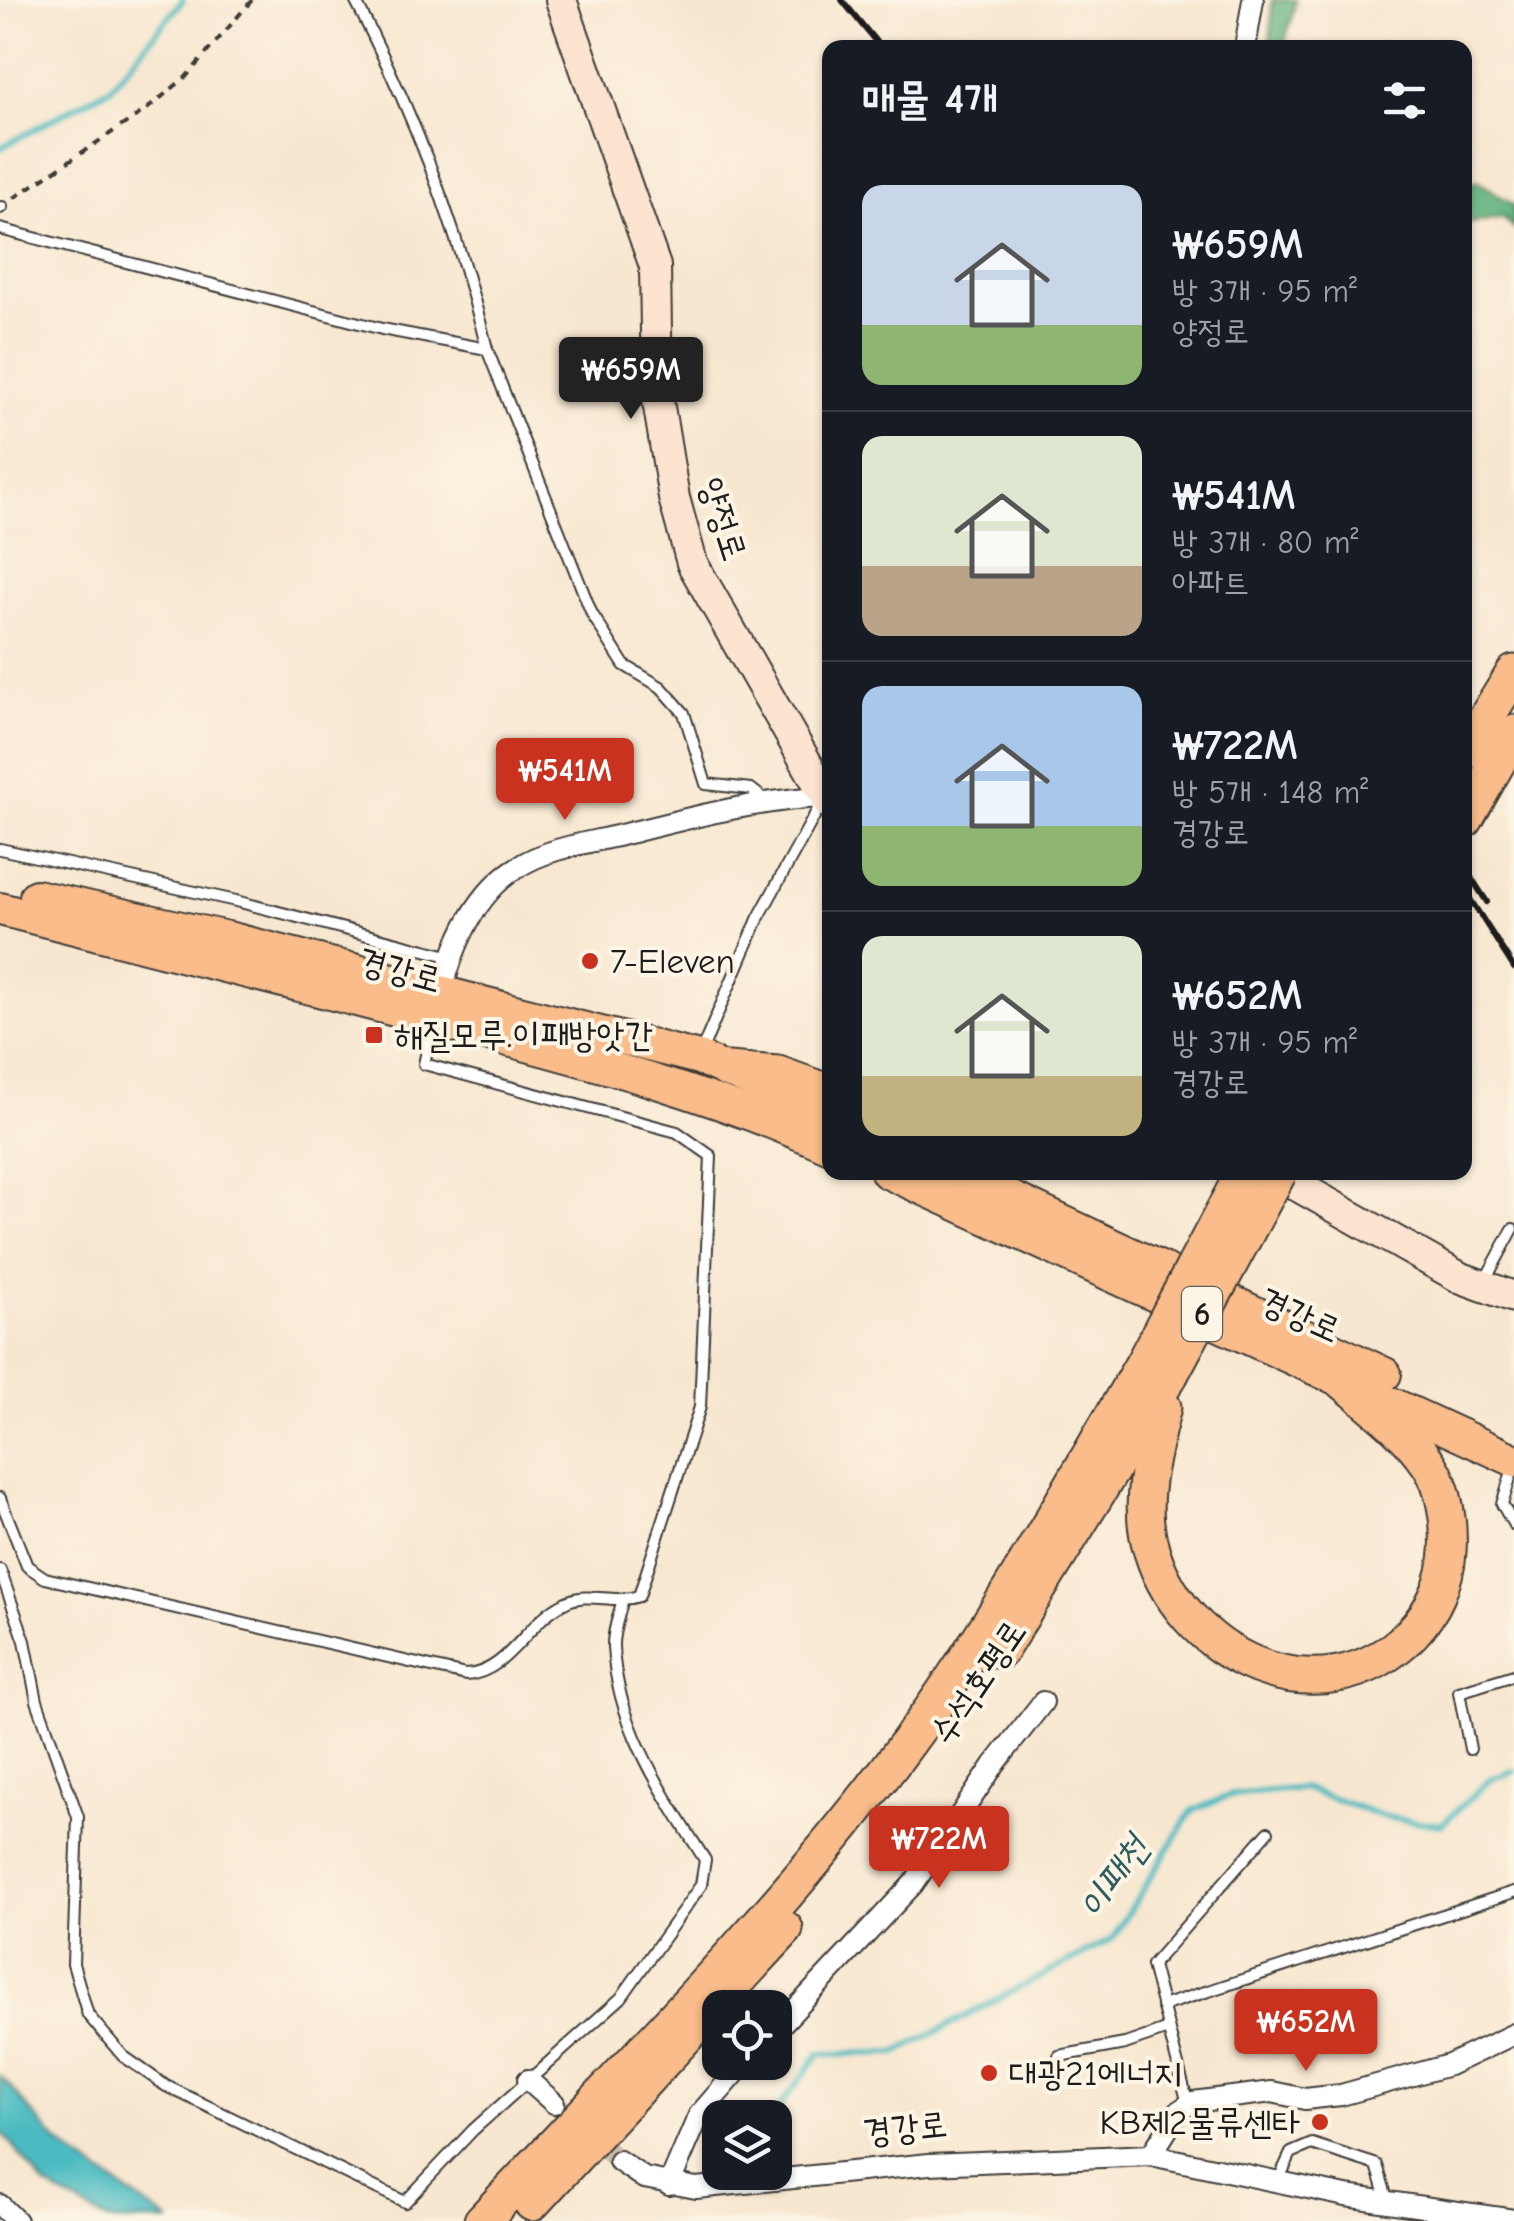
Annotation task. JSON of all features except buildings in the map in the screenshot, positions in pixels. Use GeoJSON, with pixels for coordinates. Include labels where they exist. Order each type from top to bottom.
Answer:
{"type":"FeatureCollection","features":[{"type":"Feature","properties":{"kind":"highway"},"geometry":{"type":"LineString","coordinates":[[1472,741],[1507,684]]}},
{"type":"Feature","properties":{"kind":"highway"},"geometry":{"type":"LineString","coordinates":[[1472,808],[1514,734]]}},
{"type":"Feature","properties":{"kind":"highway"},"geometry":{"type":"LineString","coordinates":[[714,1064],[778,1074],[822,1089]]}},
{"type":"Feature","properties":{"kind":"highway","name":"수석호평로"},"geometry":{"type":"LineString","coordinates":[[1157,1369],[1240,1180]]}},
{"type":"Feature","properties":{"kind":"highway","name":"수석호평로"},"geometry":{"type":"LineString","coordinates":[[494,2220],[727,1995],[859,1845],[914,1774],[1014,1631],[1157,1369],[1271,1180]]}},
{"type":"Feature","properties":{"kind":"highway"},"geometry":{"type":"LineString","coordinates":[[1157,1369],[1144,1490],[1148,1539],[1157,1564],[1194,1622],[1235,1656],[1265,1671],[1331,1678],[1368,1666],[1394,1652],[1418,1627],[1444,1582],[1449,1536],[1440,1490],[1430,1465],[1396,1428],[1336,1375]]}},
{"type":"Feature","properties":{"kind":"main road","name":"양정로"},"geometry":{"type":"LineString","coordinates":[[562,0],[655,266],[657,395],[674,498],[692,563],[822,787]]}},
{"type":"Feature","properties":{"kind":"main road","name":"경강로"},"geometry":{"type":"LineString","coordinates":[[0,888],[438,1006],[713,1098],[822,1143]]}},
{"type":"Feature","properties":{"kind":"main road","name":"경강로"},"geometry":{"type":"LineString","coordinates":[[0,909],[714,1064],[822,1111]]}},
{"type":"Feature","properties":{"kind":"main road","name":"경강로"},"geometry":{"type":"LineString","coordinates":[[905,1180],[1336,1375],[1514,1462]]}},
{"type":"Feature","properties":{"kind":"main road","name":"경강로"},"geometry":{"type":"LineString","coordinates":[[974,1180],[1309,1336],[1514,1439]]}},
{"type":"Feature","properties":{"kind":"main road"},"geometry":{"type":"LineString","coordinates":[[1290,1180],[1459,1277],[1514,1296]]}},
{"type":"Feature","properties":{"kind":"street"},"geometry":{"type":"LineString","coordinates":[[1246,40],[1253,0]]}},
{"type":"Feature","properties":{"kind":"street"},"geometry":{"type":"LineString","coordinates":[[438,1006],[452,957],[476,906],[516,868],[552,852],[765,800],[822,797]]}},
{"type":"Feature","properties":{"kind":"street"},"geometry":{"type":"LineString","coordinates":[[792,2013],[914,1882],[994,1764],[1043,1702]]}},
{"type":"Feature","properties":{"kind":"street"},"geometry":{"type":"LineString","coordinates":[[1151,2155],[1188,2104],[1272,2092],[1305,2099],[1340,2095],[1450,2065],[1514,2034]]}},
{"type":"Feature","properties":{"kind":"street"},"geometry":{"type":"LineString","coordinates":[[528,2080],[554,2103]]}},
{"type":"Feature","properties":{"kind":"street"},"geometry":{"type":"LineString","coordinates":[[669,2185],[699,2115],[730,2080]]}},
{"type":"Feature","properties":{"kind":"street","name":"경강로"},"geometry":{"type":"LineString","coordinates":[[619,2161],[644,2178],[669,2185],[734,2186],[929,2164],[1151,2155],[1388,2202],[1514,2220]]}},
{"type":"Feature","properties":{"kind":"street"},"geometry":{"type":"LineString","coordinates":[[0,2205],[16,2221]]}},
{"type":"Feature","properties":{"kind":"lane"},"geometry":{"type":"LineString","coordinates":[[355,0],[377,42],[468,274],[487,349],[592,614],[624,666],[661,687],[684,713],[706,784],[751,789],[765,800]]}},
{"type":"Feature","properties":{"kind":"lane"},"geometry":{"type":"LineString","coordinates":[[0,228],[382,329],[487,349]]}},
{"type":"Feature","properties":{"kind":"lane"},"geometry":{"type":"LineString","coordinates":[[714,1064],[760,917],[822,808]]}},
{"type":"Feature","properties":{"kind":"lane"},"geometry":{"type":"LineString","coordinates":[[0,849],[123,874],[452,957]]}},
{"type":"Feature","properties":{"kind":"lane"},"geometry":{"type":"LineString","coordinates":[[0,1498],[27,1566],[45,1578],[466,1675],[486,1674],[560,1604],[583,1594],[622,1602],[639,1596],[700,1407],[711,1156],[678,1132],[424,1064],[438,1006]]}},
{"type":"Feature","properties":{"kind":"lane"},"geometry":{"type":"LineString","coordinates":[[1482,1285],[1513,1228]]}},
{"type":"Feature","properties":{"kind":"lane","name":"경강로"},"geometry":{"type":"LineString","coordinates":[[1514,1462],[1502,1496],[1514,1525]]}},
{"type":"Feature","properties":{"kind":"lane"},"geometry":{"type":"LineString","coordinates":[[0,1570],[24,1641],[37,1701],[78,1817],[73,1964],[88,2015],[123,2056],[166,2086],[404,2202],[528,2080],[620,1998],[701,1885],[705,1860],[650,1776],[628,1715],[612,1646],[622,1602]]}},
{"type":"Feature","properties":{"kind":"lane"},"geometry":{"type":"LineString","coordinates":[[1470,1749],[1459,1692],[1514,1675]]}},
{"type":"Feature","properties":{"kind":"lane"},"geometry":{"type":"LineString","coordinates":[[1188,2104],[1153,1961],[1268,1832]]}},
{"type":"Feature","properties":{"kind":"lane"},"geometry":{"type":"LineString","coordinates":[[1162,2006],[1514,1892]]}},
{"type":"Feature","properties":{"kind":"lane"},"geometry":{"type":"LineString","coordinates":[[1059,2056],[1114,2047],[1168,2029]]}},
{"type":"Feature","properties":{"kind":"lane"},"geometry":{"type":"LineString","coordinates":[[1278,2182],[1291,2153],[1312,2144],[1376,2164],[1388,2202]]}},
{"type":"Feature","properties":{"kind":"path"},"geometry":{"type":"LineString","coordinates":[[1,207],[148,110],[186,77],[252,0]]}},
{"type":"Feature","properties":{"kind":"green space"},"geometry":{"type":"Polygon","coordinates":[[[1272,0],[1296,0],[1285,40],[1270,40],[1272,0]]]}},
{"type":"Feature","properties":{"kind":"green space"},"geometry":{"type":"Polygon","coordinates":[[[1478,181],[1514,205],[1514,229],[1503,217],[1472,223],[1472,183],[1478,181]]]}},
{"type":"Feature","properties":{"kind":"water"},"geometry":{"type":"Polygon","coordinates":[[[0,2075],[60,2145],[169,2221],[108,2221],[44,2185],[0,2130],[0,2075]]]}},
{"type":"Feature","properties":{"kind":"waterway"},"geometry":{"type":"LineString","coordinates":[[0,148],[110,88],[183,0]]}},
{"type":"Feature","properties":{"kind":"waterway","name":"이패천"},"geometry":{"type":"LineString","coordinates":[[784,2100],[819,2054],[896,2053],[1112,1939],[1192,1811],[1231,1795],[1303,1788],[1385,1817],[1441,1825],[1491,1779],[1514,1771]]}},
{"type":"Feature","properties":{"kind":"tunnel"},"geometry":{"type":"LineString","coordinates":[[554,2103],[619,2161]]}},
{"type":"Feature","properties":{"kind":"railway"},"geometry":{"type":"LineString","coordinates":[[842,0],[874,40]]}},
{"type":"Feature","properties":{"kind":"railway"},"geometry":{"type":"LineString","coordinates":[[1472,879],[1487,902]]}},
{"type":"Feature","properties":{"kind":"railway"},"geometry":{"type":"LineString","coordinates":[[1472,902],[1514,968]]}},
{"type":"Feature","properties":{"kind":"place","name":"7-Eleven"},"geometry":{"type":"Point","coordinates":[590,961]}},
{"type":"Feature","properties":{"kind":"place","name":"해질모루.이패방앗간"},"geometry":{"type":"Point","coordinates":[374,1035]}},
{"type":"Feature","properties":{"kind":"place","name":"대광21에너지"},"geometry":{"type":"Point","coordinates":[989,2073]}},
{"type":"Feature","properties":{"kind":"place","name":"KB제2물류센타"},"geometry":{"type":"Point","coordinates":[1320,2122]}}]}
